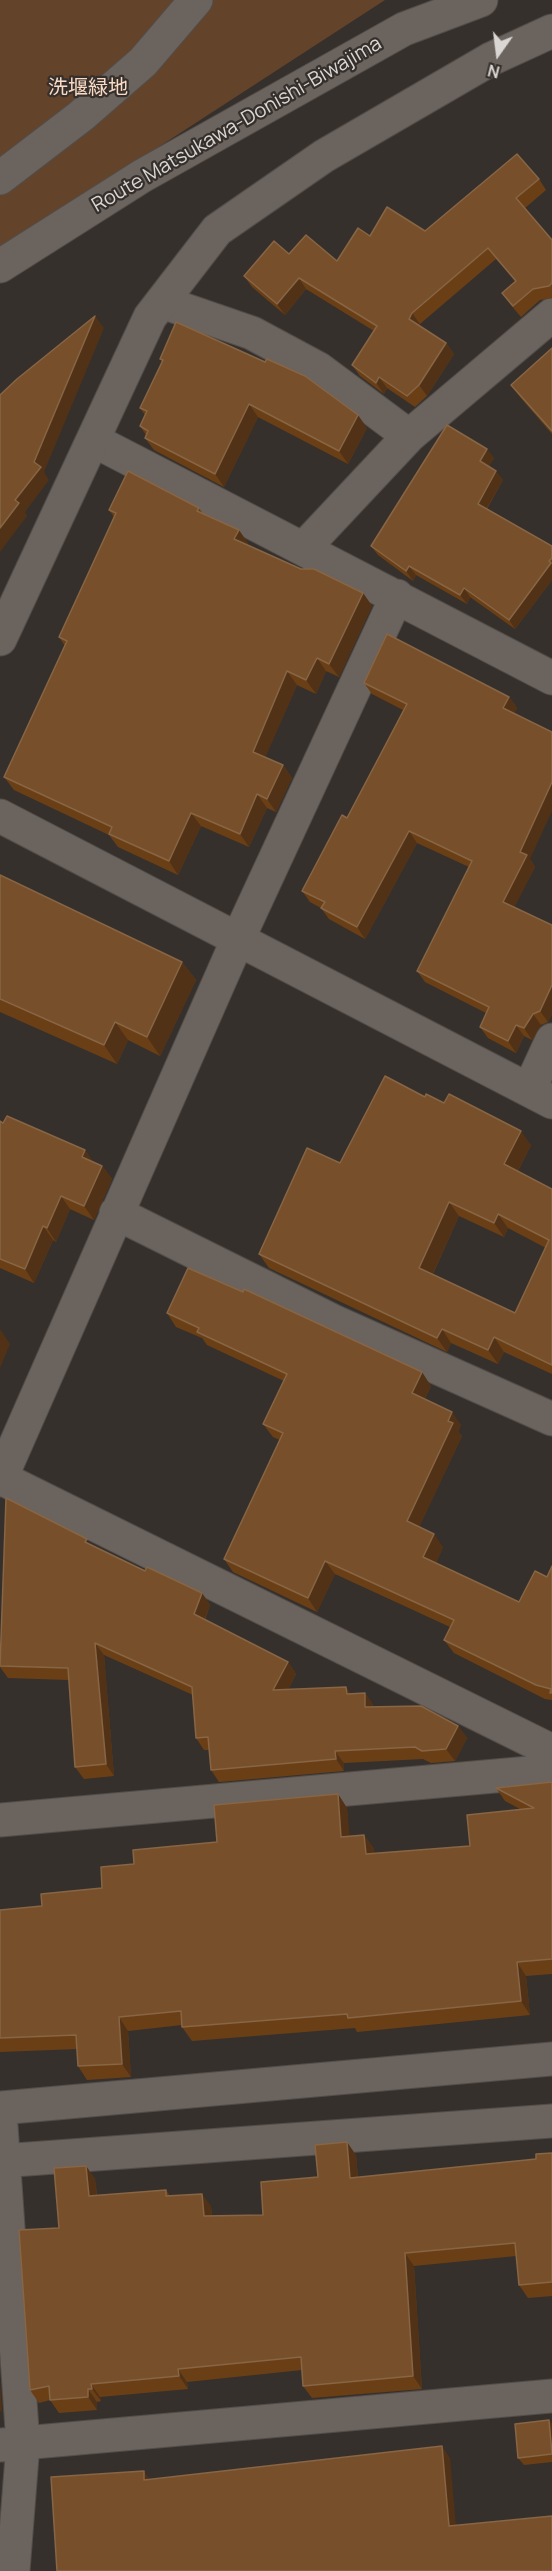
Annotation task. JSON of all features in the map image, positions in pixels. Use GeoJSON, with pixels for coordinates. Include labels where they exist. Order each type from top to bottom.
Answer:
{"type":"FeatureCollection","features":[{"type":"Feature","properties":{"kind":"street"},"geometry":{"type":"LineString","coordinates":[[0,178],[81,116],[143,62],[196,0]]}},
{"type":"Feature","properties":{"kind":"street","name":"Route Matsukawa-Donishi-Biwajima"},"geometry":{"type":"LineString","coordinates":[[0,266],[142,176],[404,29],[481,0]]}},
{"type":"Feature","properties":{"kind":"street"},"geometry":{"type":"LineString","coordinates":[[0,639],[150,317],[217,230],[333,151],[491,59],[552,31]]}},
{"type":"Feature","properties":{"kind":"street"},"geometry":{"type":"LineString","coordinates":[[162,302],[252,333],[319,369],[409,436]]}},
{"type":"Feature","properties":{"kind":"street"},"geometry":{"type":"LineString","coordinates":[[303,549],[409,436],[552,315]]}},
{"type":"Feature","properties":{"kind":"street"},"geometry":{"type":"LineString","coordinates":[[93,440],[552,678]]}},
{"type":"Feature","properties":{"kind":"street"},"geometry":{"type":"LineString","coordinates":[[397,596],[238,939],[1,1479],[552,1751]]}},
{"type":"Feature","properties":{"kind":"street"},"geometry":{"type":"LineString","coordinates":[[0,816],[540,1096],[552,1040]]}},
{"type":"Feature","properties":{"kind":"street"},"geometry":{"type":"LineString","coordinates":[[116,1213],[333,1320],[552,1419]]}},
{"type":"Feature","properties":{"kind":"street"},"geometry":{"type":"LineString","coordinates":[[0,1821],[552,1771]]}},
{"type":"Feature","properties":{"kind":"street"},"geometry":{"type":"LineString","coordinates":[[13,2571],[0,2110],[552,2060]]}},
{"type":"Feature","properties":{"kind":"street"},"geometry":{"type":"LineString","coordinates":[[2,2161],[552,2121]]}},
{"type":"Feature","properties":{"kind":"street"},"geometry":{"type":"LineString","coordinates":[[11,2444],[552,2396]]}},
{"type":"Feature","properties":{"kind":"green space","name":"洗堰緑地"},"geometry":{"type":"Polygon","coordinates":[[[0,0],[385,0],[0,250],[0,0]]]}},
{"type":"Feature","properties":{"kind":"building"},"geometry":{"type":"Polygon","coordinates":[[[517,154],[539,179],[516,198],[552,240],[552,283],[549,286],[533,289],[513,306],[502,293],[516,281],[488,248],[412,313],[409,319],[446,343],[419,385],[407,396],[379,377],[376,383],[352,365],[377,326],[299,278],[277,304],[244,276],[274,241],[289,254],[306,235],[337,261],[358,228],[370,236],[387,207],[425,231],[517,154]]]}},
{"type":"Feature","properties":{"kind":"building"},"geometry":{"type":"Polygon","coordinates":[[[95,316],[34,462],[41,467],[15,500],[19,503],[0,528],[0,395],[95,316]]]}},
{"type":"Feature","properties":{"kind":"building"},"geometry":{"type":"Polygon","coordinates":[[[176,322],[265,362],[267,359],[305,376],[358,415],[339,451],[249,404],[215,474],[145,438],[148,431],[140,426],[147,411],[140,408],[163,360],[160,359],[176,322]]]}},
{"type":"Feature","properties":{"kind":"building"},"geometry":{"type":"Polygon","coordinates":[[[552,348],[552,431],[511,385],[552,348]]]}},
{"type":"Feature","properties":{"kind":"building"},"geometry":{"type":"Polygon","coordinates":[[[447,425],[487,449],[480,461],[496,471],[478,504],[552,546],[552,558],[549,561],[551,563],[509,620],[464,588],[460,595],[409,566],[406,571],[371,546],[447,425]]]}},
{"type":"Feature","properties":{"kind":"building"},"geometry":{"type":"Polygon","coordinates":[[[128,471],[199,508],[197,511],[239,530],[234,539],[301,569],[314,569],[363,593],[329,664],[317,658],[306,680],[287,671],[253,752],[283,765],[267,799],[257,794],[240,834],[191,813],[169,861],[109,834],[112,827],[4,777],[67,641],[59,637],[116,513],[109,510],[128,471]]]}},
{"type":"Feature","properties":{"kind":"building"},"geometry":{"type":"Polygon","coordinates":[[[387,634],[509,697],[503,708],[552,732],[552,782],[520,852],[527,855],[503,902],[552,925],[552,985],[540,1011],[533,1014],[524,1028],[516,1025],[508,1041],[480,1027],[489,1007],[417,971],[472,861],[409,831],[357,927],[321,908],[325,902],[302,891],[342,815],[347,818],[407,704],[364,683],[387,634]]]}},
{"type":"Feature","properties":{"kind":"building"},"geometry":{"type":"Polygon","coordinates":[[[0,875],[182,962],[147,1037],[115,1022],[104,1045],[0,999],[0,875]]]}},
{"type":"Feature","properties":{"kind":"building"},"geometry":{"type":"Polygon","coordinates":[[[385,1076],[425,1097],[426,1094],[444,1103],[449,1094],[521,1131],[504,1164],[552,1189],[552,1365],[494,1337],[488,1350],[442,1329],[437,1338],[259,1254],[307,1148],[340,1163],[385,1076]],[[449,1202],[419,1268],[515,1313],[549,1240],[498,1214],[494,1223],[449,1202]]]}},
{"type":"Feature","properties":{"kind":"building"},"geometry":{"type":"Polygon","coordinates":[[[7,1116],[85,1150],[82,1157],[102,1166],[84,1206],[61,1196],[47,1228],[43,1226],[25,1269],[0,1259],[0,1121],[3,1123],[7,1116]]]}},
{"type":"Feature","properties":{"kind":"building"},"geometry":{"type":"Polygon","coordinates":[[[188,1268],[243,1292],[244,1289],[422,1372],[412,1393],[452,1412],[448,1421],[453,1423],[407,1521],[434,1534],[423,1557],[519,1602],[535,1571],[547,1577],[552,1566],[552,1693],[550,1693],[551,1689],[536,1685],[444,1640],[454,1620],[325,1561],[308,1598],[224,1559],[283,1433],[263,1424],[287,1374],[197,1332],[199,1328],[167,1313],[188,1268]]]}},
{"type":"Feature","properties":{"kind":"building"},"geometry":{"type":"Polygon","coordinates":[[[6,1498],[87,1539],[85,1542],[145,1571],[147,1567],[202,1593],[194,1614],[288,1662],[273,1690],[346,1687],[347,1694],[365,1693],[365,1707],[421,1706],[458,1726],[446,1749],[422,1751],[415,1747],[335,1751],[336,1759],[211,1770],[208,1737],[196,1738],[192,1687],[95,1643],[106,1764],[75,1767],[68,1668],[0,1666],[6,1498]]]}},
{"type":"Feature","properties":{"kind":"building"},"geometry":{"type":"Polygon","coordinates":[[[552,1782],[552,1959],[517,1962],[521,2001],[348,2018],[347,2014],[182,2027],[181,2011],[119,2017],[122,2064],[78,2066],[76,2035],[0,2038],[0,1910],[42,1906],[41,1894],[102,1888],[101,1867],[134,1864],[133,1850],[217,1842],[214,1805],[338,1794],[341,1837],[364,1835],[366,1854],[470,1846],[467,1815],[534,1808],[496,1788],[552,1782]]]}},
{"type":"Feature","properties":{"kind":"building"},"geometry":{"type":"Polygon","coordinates":[[[347,2142],[350,2178],[536,2159],[536,2154],[552,2153],[552,2282],[519,2285],[515,2243],[405,2253],[413,2376],[303,2386],[301,2357],[178,2369],[179,2376],[91,2384],[92,2389],[88,2389],[88,2397],[50,2400],[49,2386],[30,2390],[19,2230],[59,2228],[54,2168],[86,2166],[89,2196],[166,2190],[166,2196],[202,2194],[204,2216],[263,2215],[261,2182],[318,2177],[315,2145],[347,2142]]]}},
{"type":"Feature","properties":{"kind":"building"},"geometry":{"type":"Polygon","coordinates":[[[549,2420],[552,2454],[518,2458],[515,2424],[549,2420]]]}},
{"type":"Feature","properties":{"kind":"building"},"geometry":{"type":"Polygon","coordinates":[[[442,2446],[449,2526],[552,2516],[552,2571],[57,2571],[51,2477],[144,2471],[144,2480],[442,2446]]]}}]}
